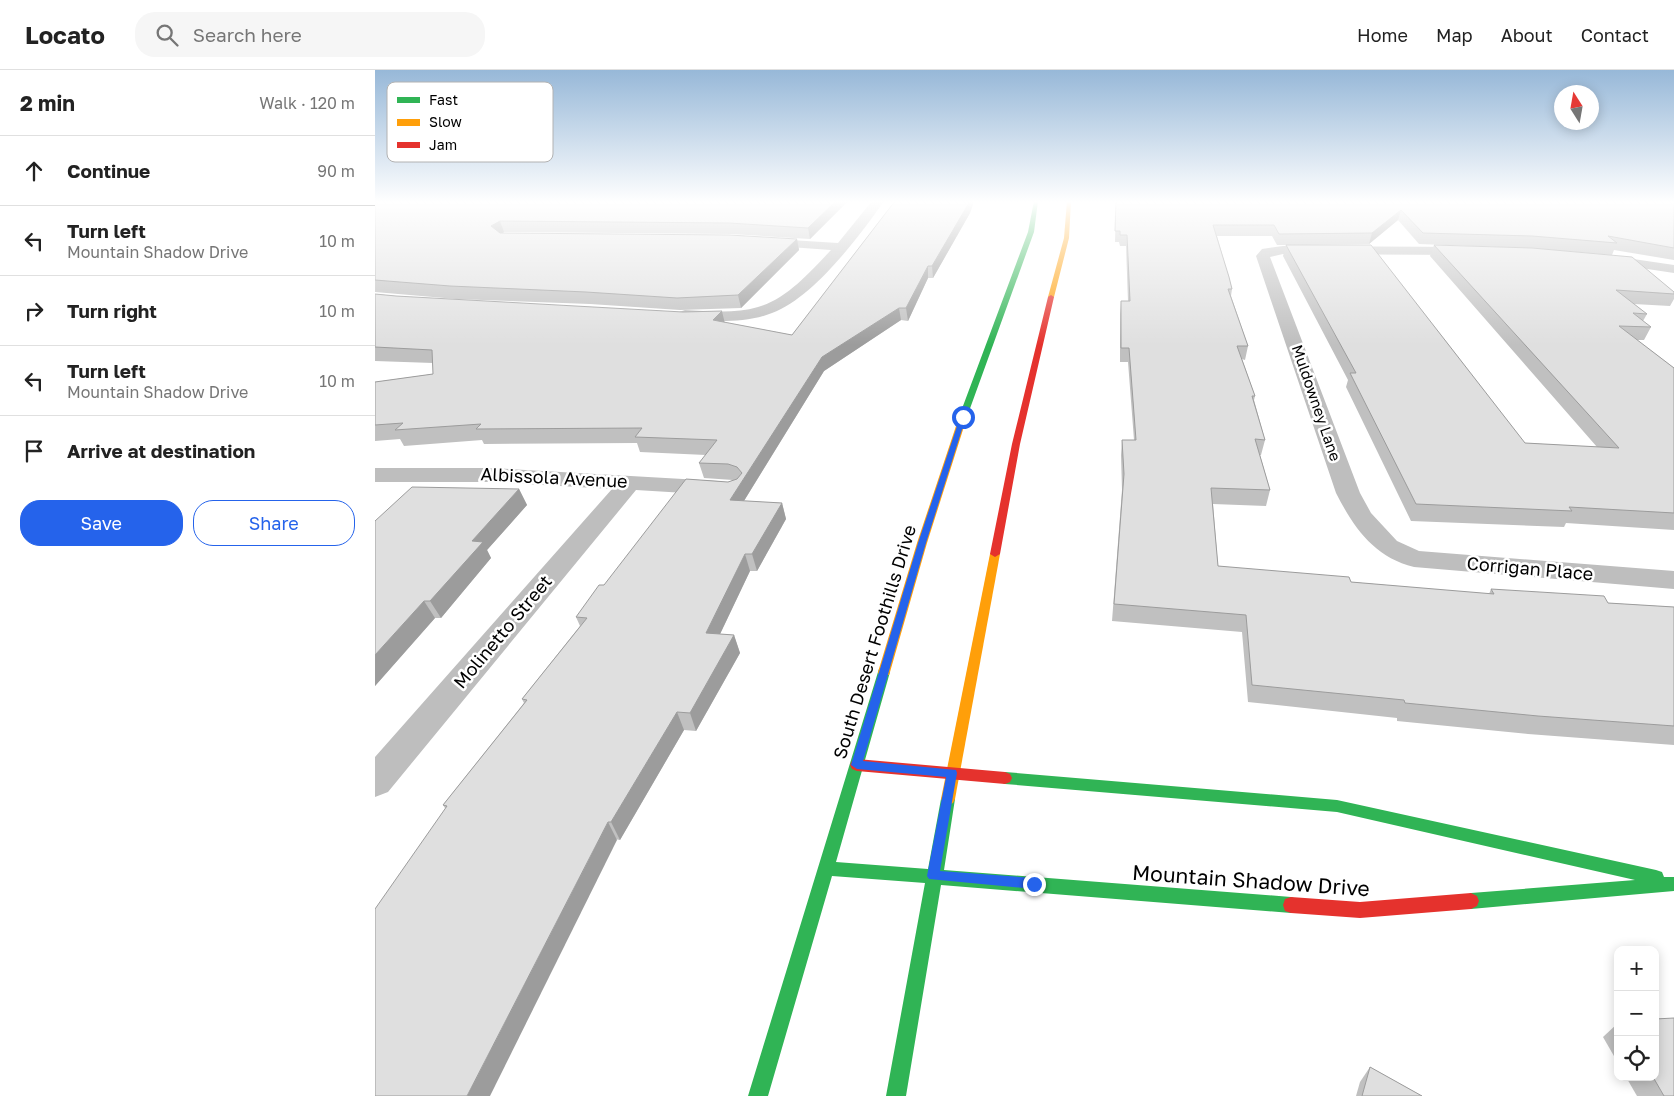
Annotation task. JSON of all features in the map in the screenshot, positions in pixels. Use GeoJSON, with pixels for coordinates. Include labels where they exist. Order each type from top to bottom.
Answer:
{"type":"FeatureCollection","features":[{"type":"Feature","properties":{"kind":"main road","name":"South Desert Foothills Drive"},"geometry":{"type":"LineString","coordinates":[[758,1096],[922,543],[963,417],[1025,249]]}},
{"type":"Feature","properties":{"kind":"main road"},"geometry":{"type":"LineString","coordinates":[[896,1096],[933,876],[1016,444],[1064,249]]}},
{"type":"Feature","properties":{"kind":"main road","name":"Mountain Shadow Drive"},"geometry":{"type":"LineString","coordinates":[[857,765],[1337,806],[1674,882]]}},
{"type":"Feature","properties":{"kind":"main road","name":"Mountain Shadow Drive"},"geometry":{"type":"LineString","coordinates":[[825,868],[1360,910],[1674,882]]}},
{"type":"Feature","properties":{"kind":"street"},"geometry":{"type":"LineString","coordinates":[[672,315],[723,316],[753,313],[775,306],[783,302],[839,249]]}},
{"type":"Feature","properties":{"kind":"street","name":"Muldowney Lane"},"geometry":{"type":"LineString","coordinates":[[1388,547],[1360,516],[1348,493],[1263,256],[1267,252],[1283,250],[1486,251]]}},
{"type":"Feature","properties":{"kind":"street"},"geometry":{"type":"LineString","coordinates":[[1593,258],[1674,269]]}},
{"type":"Feature","properties":{"kind":"street","name":"Albissola Avenue"},"geometry":{"type":"LineString","coordinates":[[375,475],[491,475],[732,489]]}},
{"type":"Feature","properties":{"kind":"street","name":"Molinetto Street"},"geometry":{"type":"LineString","coordinates":[[375,782],[631,482]]}},
{"type":"Feature","properties":{"kind":"street","name":"Corrigan Place"},"geometry":{"type":"LineString","coordinates":[[1388,547],[1414,559],[1674,580]]}},
{"type":"Feature","properties":{"kind":"building"},"geometry":{"type":"Polygon","coordinates":[[[375,249],[787,249],[738,295],[677,298],[450,286],[375,280],[375,249]]]}},
{"type":"Feature","properties":{"kind":"building"},"geometry":{"type":"Polygon","coordinates":[[[858,249],[942,249],[932,266],[928,266],[906,308],[899,308],[822,357],[730,500],[782,503],[752,554],[745,554],[706,633],[734,635],[690,713],[677,712],[611,822],[608,822],[467,1096],[375,1096],[375,909],[447,806],[443,805],[527,700],[522,699],[587,618],[576,617],[599,585],[604,585],[686,479],[728,482],[737,479],[742,473],[737,467],[728,464],[699,463],[717,440],[635,437],[642,428],[476,429],[481,424],[395,430],[403,423],[375,425],[375,382],[433,374],[432,350],[375,347],[375,294],[683,312],[722,311],[713,320],[792,335],[858,249]]]}},
{"type":"Feature","properties":{"kind":"building"},"geometry":{"type":"Polygon","coordinates":[[[1128,249],[1220,249],[1232,289],[1228,289],[1248,346],[1237,346],[1255,396],[1252,396],[1265,440],[1255,439],[1270,490],[1211,488],[1218,566],[1349,577],[1351,582],[1494,594],[1491,589],[1604,596],[1608,603],[1674,607],[1674,726],[1538,716],[1252,685],[1246,615],[1114,604],[1124,474],[1122,440],[1136,440],[1129,348],[1121,348],[1121,301],[1130,301],[1128,249]]]}},
{"type":"Feature","properties":{"kind":"building"},"geometry":{"type":"Polygon","coordinates":[[[1288,249],[1374,249],[1525,443],[1619,448],[1438,249],[1542,249],[1632,257],[1674,292],[1674,294],[1616,290],[1647,314],[1633,313],[1651,327],[1619,326],[1674,368],[1674,513],[1569,507],[1572,511],[1416,504],[1350,373],[1356,373],[1288,249]]]}},
{"type":"Feature","properties":{"kind":"building"},"geometry":{"type":"Polygon","coordinates":[[[412,487],[519,489],[472,541],[483,542],[430,601],[424,601],[375,655],[375,521],[412,487]]]}},
{"type":"Feature","properties":{"kind":"building"},"geometry":{"type":"Polygon","coordinates":[[[1674,1018],[1674,1096],[1664,1096],[1655,1081],[1659,1081],[1659,1019],[1674,1018]]]}},
{"type":"Feature","properties":{"kind":"building"},"geometry":{"type":"Polygon","coordinates":[[[1370,1067],[1422,1096],[1362,1096],[1370,1067]]]}},
{"type":"Feature","properties":{"kind":"traffic: fast"},"geometry":{"type":"LineString","coordinates":[[964,414],[1025,249]]}},
{"type":"Feature","properties":{"kind":"traffic: fast"},"geometry":{"type":"LineString","coordinates":[[758,1096],[884,672]]}},
{"type":"Feature","properties":{"kind":"traffic: fast"},"geometry":{"type":"LineString","coordinates":[[1005,778],[1337,806],[1656,877]]}},
{"type":"Feature","properties":{"kind":"traffic: fast"},"geometry":{"type":"LineString","coordinates":[[896,1096],[948,799]]}},
{"type":"Feature","properties":{"kind":"traffic: fast"},"geometry":{"type":"LineString","coordinates":[[826,868],[1291,905]]}},
{"type":"Feature","properties":{"kind":"traffic: fast"},"geometry":{"type":"LineString","coordinates":[[1471,901],[1674,884]]}},
{"type":"Feature","properties":{"kind":"traffic: slow"},"geometry":{"type":"LineString","coordinates":[[1051,297],[1064,249]]}},
{"type":"Feature","properties":{"kind":"traffic: slow"},"geometry":{"type":"LineString","coordinates":[[884,672],[922,543],[964,414]]}},
{"type":"Feature","properties":{"kind":"traffic: slow"},"geometry":{"type":"LineString","coordinates":[[948,799],[995,554]]}},
{"type":"Feature","properties":{"kind":"traffic: jam"},"geometry":{"type":"LineString","coordinates":[[995,554],[1016,444],[1051,297]]}},
{"type":"Feature","properties":{"kind":"traffic: jam"},"geometry":{"type":"LineString","coordinates":[[857,765],[1005,778]]}},
{"type":"Feature","properties":{"kind":"traffic: jam"},"geometry":{"type":"LineString","coordinates":[[1291,905],[1360,910],[1471,901]]}},
{"type":"Feature","properties":{"kind":"route"},"geometry":{"type":"LineString","coordinates":[[963,417],[922,543],[857,765],[952,773],[933,876],[1034,884]]}}]}
